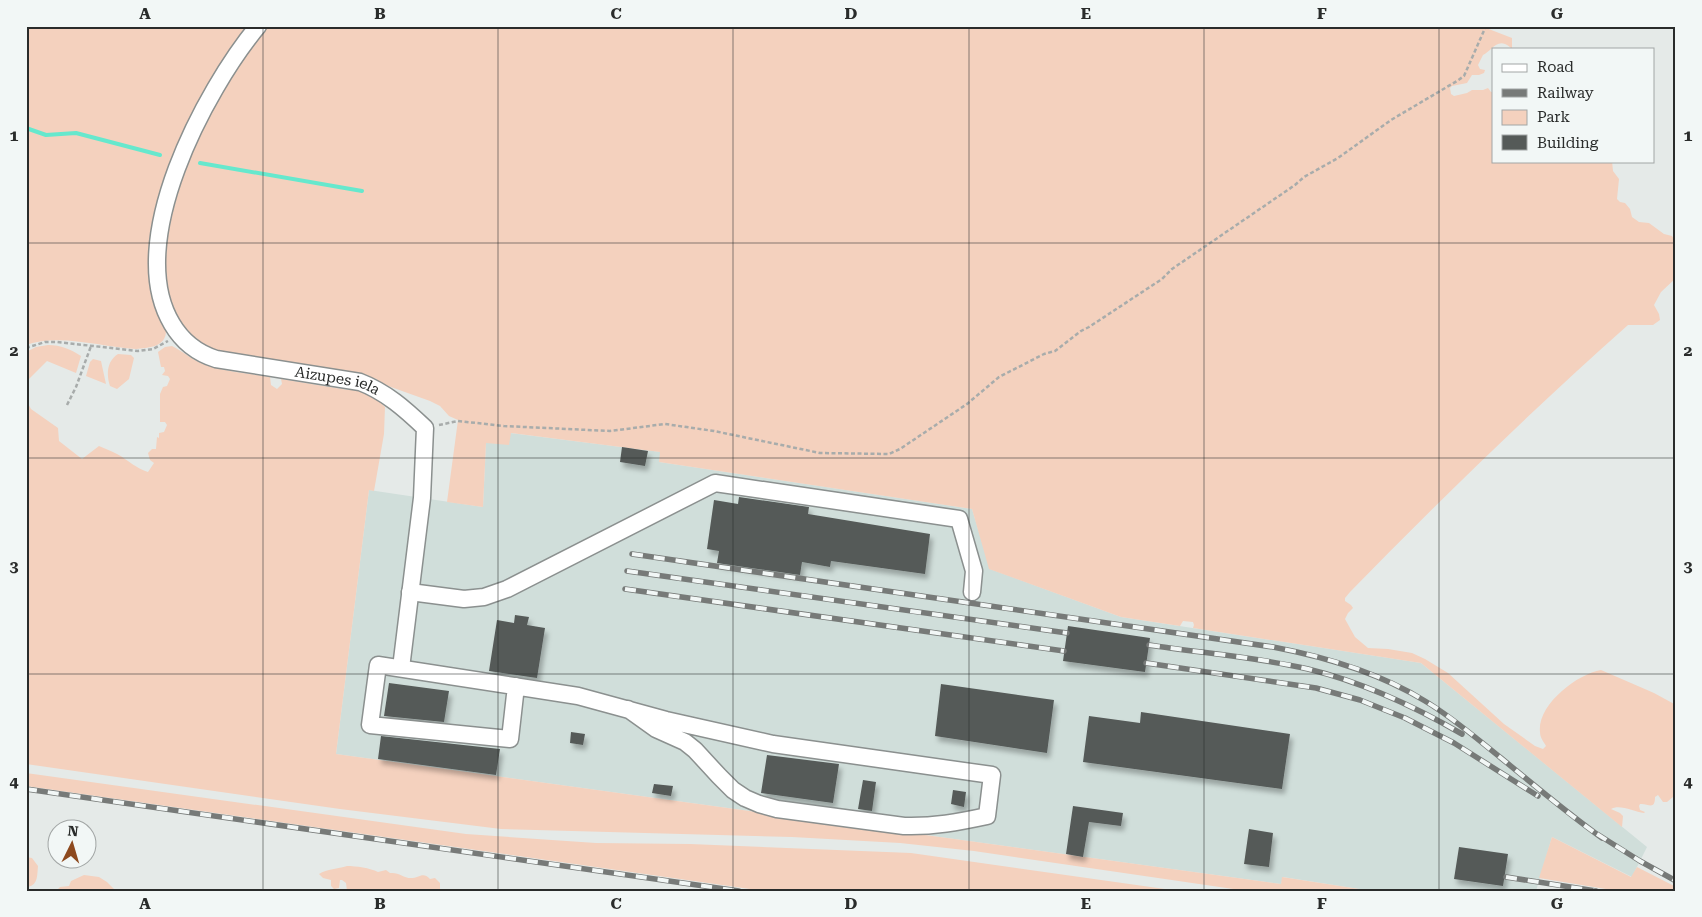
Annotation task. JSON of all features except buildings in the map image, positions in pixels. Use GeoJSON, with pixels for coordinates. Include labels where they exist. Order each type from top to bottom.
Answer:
{"type":"FeatureCollection","features":[{"type":"Feature","properties":{"kind":"street","name":"Aizupes iela"},"geometry":{"type":"LineString","coordinates":[[258,26],[215,88],[179,162],[166,204],[157,258],[160,295],[166,312],[178,332],[193,348],[208,357],[360,382],[369,385],[397,402],[425,428]]}},
{"type":"Feature","properties":{"kind":"street"},"geometry":{"type":"LineString","coordinates":[[401,668],[422,498],[425,428]]}},
{"type":"Feature","properties":{"kind":"street"},"geometry":{"type":"LineString","coordinates":[[410,592],[464,599],[484,597],[507,589],[715,483],[959,519],[974,571],[972,592]]}},
{"type":"Feature","properties":{"kind":"street"},"geometry":{"type":"LineString","coordinates":[[516,686],[510,739],[370,725],[378,665],[401,668],[516,686],[578,696],[729,735],[773,744],[992,775],[988,816],[951,824],[904,826],[759,804],[733,790],[685,742],[656,729],[628,710]]}},
{"type":"Feature","properties":{"kind":"path"},"geometry":{"type":"LineString","coordinates":[[425,428],[458,421],[504,426],[610,431],[665,424],[714,431],[820,453],[889,454],[900,449],[967,404],[999,377],[1044,354],[1055,351],[1081,331],[1162,279],[1172,269],[1304,177],[1338,158],[1391,120],[1457,82],[1464,76],[1486,26]]}},
{"type":"Feature","properties":{"kind":"path"},"geometry":{"type":"LineString","coordinates":[[26,348],[45,342],[57,342],[128,350],[146,350],[158,347],[178,332]]}},
{"type":"Feature","properties":{"kind":"path"},"geometry":{"type":"LineString","coordinates":[[67,405],[92,346]]}},
{"type":"Feature","properties":{"kind":"shaded area"},"geometry":{"type":"Polygon","coordinates":[[[510,433],[661,452],[659,462],[972,509],[990,569],[1121,617],[1421,663],[1647,847],[1632,877],[1552,837],[1536,891],[1372,891],[1283,877],[1281,884],[336,754],[369,490],[483,507],[486,443],[510,433]]]}},
{"type":"Feature","properties":{"kind":"green space"},"geometry":{"type":"Polygon","coordinates":[[[26,26],[249,26],[228,55],[150,261],[154,297],[166,331],[163,340],[156,346],[136,349],[67,340],[53,340],[26,345],[26,26]]]}},
{"type":"Feature","properties":{"kind":"green space"},"geometry":{"type":"Polygon","coordinates":[[[267,26],[1481,26],[1512,38],[1512,48],[1502,43],[1496,45],[1483,55],[1478,65],[1480,69],[1485,70],[1484,73],[1472,75],[1467,83],[1450,88],[1451,94],[1454,96],[1472,90],[1488,88],[1492,92],[1492,162],[1612,162],[1613,171],[1619,179],[1617,199],[1625,203],[1630,209],[1632,217],[1639,222],[1649,223],[1664,234],[1672,236],[1675,241],[1676,278],[1661,292],[1654,305],[1660,320],[1653,325],[1628,325],[1522,423],[1350,592],[1345,601],[1353,608],[1345,619],[1355,637],[1368,648],[1412,653],[1425,659],[1448,673],[1504,724],[1535,746],[1543,749],[1546,746],[1540,732],[1545,711],[1560,692],[1581,678],[1601,670],[1654,693],[1676,705],[1676,797],[1663,802],[1658,795],[1655,797],[1654,804],[1652,805],[1640,804],[1640,810],[1644,813],[1623,808],[1611,809],[1623,816],[1622,827],[1421,663],[1193,628],[1193,622],[1183,621],[1180,626],[1121,617],[989,569],[972,509],[659,462],[660,452],[511,433],[509,445],[486,443],[483,507],[447,502],[458,420],[449,416],[440,406],[377,382],[377,379],[213,351],[186,332],[174,314],[165,276],[170,223],[177,195],[198,139],[211,112],[248,51],[267,26]]]}},
{"type":"Feature","properties":{"kind":"green space"},"geometry":{"type":"Polygon","coordinates":[[[48,345],[65,348],[81,356],[76,373],[47,361],[26,382],[26,352],[36,347],[48,345]]]}},
{"type":"Feature","properties":{"kind":"green space"},"geometry":{"type":"Polygon","coordinates":[[[172,346],[211,367],[270,377],[271,385],[277,389],[282,384],[281,379],[359,391],[373,397],[385,407],[384,434],[374,491],[369,490],[336,754],[1281,884],[1282,877],[1372,891],[1247,891],[974,851],[900,843],[792,837],[501,829],[340,809],[26,764],[26,400],[31,409],[58,428],[59,441],[82,459],[99,446],[148,472],[154,463],[150,460],[148,453],[152,449],[156,449],[157,437],[159,438],[159,433],[164,432],[167,425],[165,422],[160,422],[160,394],[170,379],[168,376],[162,375],[165,371],[164,367],[161,367],[158,352],[165,347],[172,346]]]}},
{"type":"Feature","properties":{"kind":"green space"},"geometry":{"type":"Polygon","coordinates":[[[118,354],[131,355],[134,358],[129,379],[117,389],[110,386],[108,372],[112,360],[118,354]]]}},
{"type":"Feature","properties":{"kind":"green space"},"geometry":{"type":"Polygon","coordinates":[[[93,359],[101,361],[106,384],[86,376],[90,362],[93,359]]]}},
{"type":"Feature","properties":{"kind":"green space"},"geometry":{"type":"Polygon","coordinates":[[[26,773],[466,834],[596,843],[690,844],[911,853],[1179,891],[764,891],[26,786],[26,773]]]}},
{"type":"Feature","properties":{"kind":"green space"},"geometry":{"type":"Polygon","coordinates":[[[1552,837],[1631,877],[1637,867],[1676,887],[1676,891],[1618,891],[1539,878],[1552,837]]]}},
{"type":"Feature","properties":{"kind":"green space"},"geometry":{"type":"Polygon","coordinates":[[[26,857],[32,858],[38,866],[35,883],[26,887],[26,857]]]}},
{"type":"Feature","properties":{"kind":"green space"},"geometry":{"type":"Polygon","coordinates":[[[347,866],[371,869],[378,872],[386,870],[408,878],[425,875],[430,879],[435,878],[440,883],[441,891],[347,891],[346,883],[342,880],[340,880],[339,888],[334,889],[331,886],[331,880],[323,878],[319,874],[347,866]]]}},
{"type":"Feature","properties":{"kind":"green space"},"geometry":{"type":"Polygon","coordinates":[[[84,875],[99,877],[116,891],[56,891],[60,887],[69,886],[71,881],[84,875]]]}},
{"type":"Feature","properties":{"kind":"waterway"},"geometry":{"type":"LineString","coordinates":[[26,128],[46,135],[76,133],[160,155]]}},
{"type":"Feature","properties":{"kind":"waterway"},"geometry":{"type":"LineString","coordinates":[[200,163],[362,191]]}},
{"type":"Feature","properties":{"kind":"railway"},"geometry":{"type":"LineString","coordinates":[[632,554],[1273,647],[1332,661],[1389,682],[1435,707],[1602,838]]}},
{"type":"Feature","properties":{"kind":"railway"},"geometry":{"type":"LineString","coordinates":[[627,571],[1067,633]]}},
{"type":"Feature","properties":{"kind":"railway"},"geometry":{"type":"LineString","coordinates":[[625,589],[1064,651]]}},
{"type":"Feature","properties":{"kind":"railway"},"geometry":{"type":"LineString","coordinates":[[1149,645],[1269,661],[1328,674],[1387,696],[1462,734]]}},
{"type":"Feature","properties":{"kind":"railway"},"geometry":{"type":"LineString","coordinates":[[1146,663],[1316,688],[1360,700],[1405,718],[1454,743],[1538,796]]}},
{"type":"Feature","properties":{"kind":"railway"},"geometry":{"type":"LineString","coordinates":[[26,789],[739,891]]}},
{"type":"Feature","properties":{"kind":"railway"},"geometry":{"type":"LineString","coordinates":[[1597,834],[1676,881]]}},
{"type":"Feature","properties":{"kind":"railway"},"geometry":{"type":"LineString","coordinates":[[1506,877],[1596,891]]}}]}
